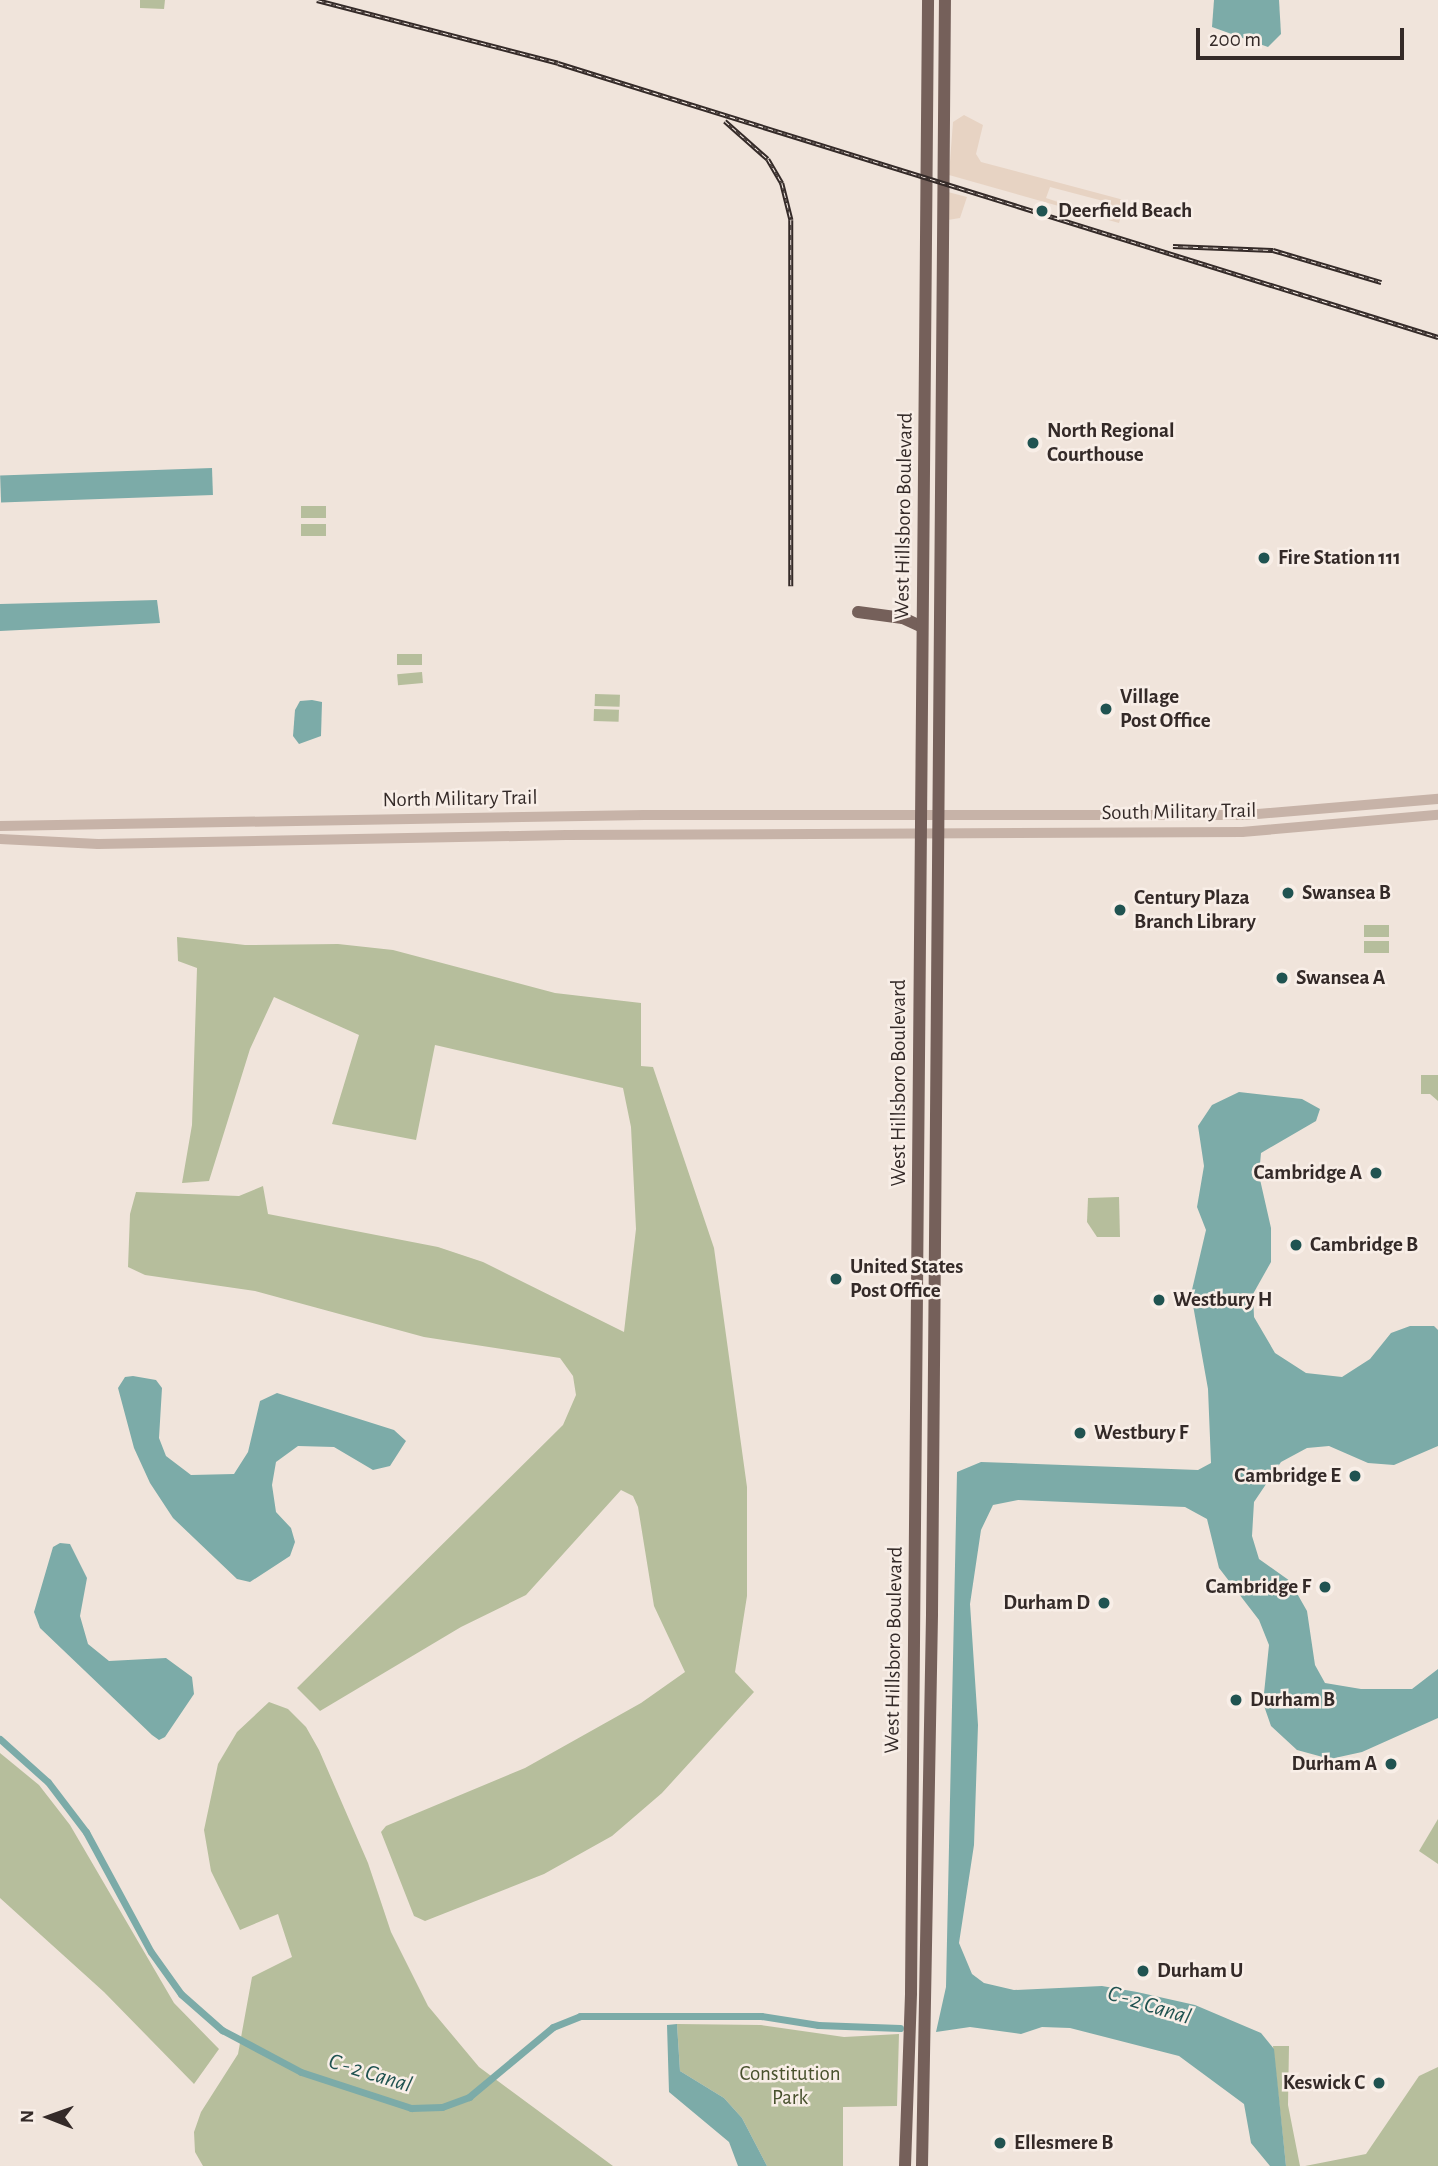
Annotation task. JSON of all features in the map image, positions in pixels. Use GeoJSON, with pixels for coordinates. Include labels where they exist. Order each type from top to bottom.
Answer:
{"type":"FeatureCollection","features":[{"type":"Feature","properties":{"kind":"main road","name":"West Hillsboro Boulevard"},"geometry":{"type":"LineString","coordinates":[[905,2166],[910,1898],[928,0]]}},
{"type":"Feature","properties":{"kind":"main road","name":"West Hillsboro Boulevard"},"geometry":{"type":"LineString","coordinates":[[922,2166],[934,1343],[940,293],[946,0]]}},
{"type":"Feature","properties":{"kind":"main road"},"geometry":{"type":"LineString","coordinates":[[925,264],[936,274],[940,293]]}},
{"type":"Feature","properties":{"kind":"main road"},"geometry":{"type":"LineString","coordinates":[[924,413],[939,437]]}},
{"type":"Feature","properties":{"kind":"main road"},"geometry":{"type":"LineString","coordinates":[[858,612],[903,618],[922,627]]}},
{"type":"Feature","properties":{"kind":"main road"},"geometry":{"type":"LineString","coordinates":[[916,1299],[934,1315]]}},
{"type":"Feature","properties":{"kind":"main road"},"geometry":{"type":"LineString","coordinates":[[916,1319],[926,1325],[934,1343]]}},
{"type":"Feature","properties":{"kind":"main road"},"geometry":{"type":"LineString","coordinates":[[910,1898],[916,1903],[920,1936],[926,1943]]}},
{"type":"Feature","properties":{"kind":"street","name":"South Military Trail"},"geometry":{"type":"LineString","coordinates":[[920,815],[1246,815],[1438,799]]}},
{"type":"Feature","properties":{"kind":"street","name":"North Military Trail"},"geometry":{"type":"LineString","coordinates":[[0,826],[920,815]]}},
{"type":"Feature","properties":{"kind":"street","name":"South Military Trail"},"geometry":{"type":"LineString","coordinates":[[920,833],[1242,832],[1438,815]]}},
{"type":"Feature","properties":{"kind":"street","name":"North Military Trail"},"geometry":{"type":"LineString","coordinates":[[0,839],[97,844],[920,833]]}},
{"type":"Feature","properties":{"kind":"green space"},"geometry":{"type":"Polygon","coordinates":[[[140,0],[165,0],[164,9],[140,8],[140,0]]]}},
{"type":"Feature","properties":{"kind":"green space"},"geometry":{"type":"Polygon","coordinates":[[[301,506],[326,506],[326,518],[301,518],[301,506]]]}},
{"type":"Feature","properties":{"kind":"green space"},"geometry":{"type":"Polygon","coordinates":[[[301,524],[326,524],[326,536],[301,536],[301,524]]]}},
{"type":"Feature","properties":{"kind":"green space"},"geometry":{"type":"Polygon","coordinates":[[[397,654],[422,654],[422,665],[397,665],[397,654]]]}},
{"type":"Feature","properties":{"kind":"green space"},"geometry":{"type":"Polygon","coordinates":[[[422,672],[423,683],[398,685],[397,674],[422,672]]]}},
{"type":"Feature","properties":{"kind":"green space"},"geometry":{"type":"Polygon","coordinates":[[[595,694],[620,695],[620,707],[595,706],[595,694]]]}},
{"type":"Feature","properties":{"kind":"green space"},"geometry":{"type":"Polygon","coordinates":[[[594,709],[619,710],[619,722],[594,721],[594,709]]]}},
{"type":"Feature","properties":{"kind":"green space"},"geometry":{"type":"Polygon","coordinates":[[[1364,925],[1389,925],[1389,937],[1364,937],[1364,925]]]}},
{"type":"Feature","properties":{"kind":"green space"},"geometry":{"type":"Polygon","coordinates":[[[177,937],[245,945],[338,944],[393,950],[555,993],[641,1003],[641,1066],[653,1067],[714,1248],[747,1487],[747,1596],[735,1672],[754,1692],[662,1793],[612,1836],[544,1874],[425,1921],[414,1916],[381,1832],[386,1826],[525,1768],[641,1703],[685,1672],[654,1606],[638,1507],[633,1496],[621,1490],[526,1595],[461,1627],[320,1711],[297,1688],[563,1425],[576,1395],[573,1376],[560,1358],[424,1337],[255,1291],[145,1275],[128,1267],[130,1214],[136,1192],[239,1196],[263,1186],[268,1214],[438,1247],[483,1262],[624,1332],[636,1229],[631,1127],[623,1088],[435,1045],[416,1140],[332,1124],[359,1035],[274,997],[250,1049],[209,1181],[182,1183],[192,1125],[197,968],[178,961],[177,937]]]}},
{"type":"Feature","properties":{"kind":"green space"},"geometry":{"type":"Polygon","coordinates":[[[1364,941],[1389,941],[1389,953],[1364,953],[1364,941]]]}},
{"type":"Feature","properties":{"kind":"green space"},"geometry":{"type":"Polygon","coordinates":[[[1421,1075],[1438,1075],[1438,1101],[1430,1094],[1421,1094],[1421,1075]]]}},
{"type":"Feature","properties":{"kind":"green space"},"geometry":{"type":"Polygon","coordinates":[[[1119,1197],[1120,1237],[1097,1237],[1087,1222],[1088,1198],[1119,1197]]]}},
{"type":"Feature","properties":{"kind":"green space"},"geometry":{"type":"Polygon","coordinates":[[[269,1702],[288,1709],[306,1727],[319,1750],[368,1863],[391,1932],[428,2006],[479,2067],[613,2166],[203,2166],[195,2152],[194,2132],[201,2112],[238,2054],[252,1977],[292,1957],[278,1914],[240,1930],[211,1871],[204,1830],[218,1764],[237,1732],[269,1702]]]}},
{"type":"Feature","properties":{"kind":"green space"},"geometry":{"type":"Polygon","coordinates":[[[0,1753],[39,1785],[70,1825],[174,2003],[219,2049],[194,2084],[104,1992],[0,1898],[0,1753]]]}},
{"type":"Feature","properties":{"kind":"green space"},"geometry":{"type":"Polygon","coordinates":[[[1438,1819],[1438,1864],[1419,1851],[1438,1819]]]}},
{"type":"Feature","properties":{"kind":"green space","name":"Constitution Park"},"geometry":{"type":"Polygon","coordinates":[[[677,2024],[761,2025],[844,2037],[899,2034],[897,2106],[843,2107],[843,2166],[767,2166],[742,2118],[724,2098],[680,2071],[677,2024]]]}},
{"type":"Feature","properties":{"kind":"green space"},"geometry":{"type":"Polygon","coordinates":[[[1273,2046],[1289,2046],[1288,2105],[1300,2166],[1286,2166],[1273,2046]]]}},
{"type":"Feature","properties":{"kind":"green space"},"geometry":{"type":"Polygon","coordinates":[[[1438,2067],[1438,2166],[1305,2166],[1366,2154],[1419,2076],[1438,2067]]]}},
{"type":"Feature","properties":{"kind":"shaded area"},"geometry":{"type":"Polygon","coordinates":[[[964,115],[983,125],[976,154],[981,162],[1120,199],[1125,203],[1119,223],[949,175],[953,122],[964,115]],[[1050,187],[1046,198],[1103,217],[1107,202],[1050,187]]]}},
{"type":"Feature","properties":{"kind":"shaded area"},"geometry":{"type":"Polygon","coordinates":[[[948,192],[967,197],[960,218],[948,220],[948,192]]]}},
{"type":"Feature","properties":{"kind":"water"},"geometry":{"type":"Polygon","coordinates":[[[1214,0],[1279,0],[1281,34],[1268,47],[1212,27],[1214,0]]]}},
{"type":"Feature","properties":{"kind":"water"},"geometry":{"type":"Polygon","coordinates":[[[212,468],[213,495],[1,502],[0,475],[212,468]]]}},
{"type":"Feature","properties":{"kind":"water"},"geometry":{"type":"Polygon","coordinates":[[[157,600],[160,623],[0,631],[0,604],[157,600]]]}},
{"type":"Feature","properties":{"kind":"water"},"geometry":{"type":"Polygon","coordinates":[[[300,701],[322,702],[321,736],[299,744],[293,736],[295,710],[300,701]]]}},
{"type":"Feature","properties":{"kind":"water"},"geometry":{"type":"Polygon","coordinates":[[[1239,1092],[1302,1099],[1320,1109],[1316,1121],[1261,1153],[1259,1175],[1271,1228],[1271,1262],[1253,1294],[1254,1317],[1275,1353],[1306,1373],[1342,1377],[1370,1359],[1391,1333],[1410,1326],[1434,1326],[1438,1330],[1438,1446],[1394,1465],[1368,1463],[1329,1446],[1307,1448],[1281,1462],[1254,1502],[1252,1536],[1259,1559],[1290,1581],[1307,1611],[1315,1665],[1325,1683],[1361,1689],[1412,1689],[1438,1669],[1438,1718],[1362,1752],[1330,1759],[1297,1750],[1271,1726],[1263,1703],[1269,1645],[1259,1620],[1219,1568],[1207,1519],[1185,1507],[1018,1500],[993,1505],[981,1530],[970,1604],[978,1725],[974,1845],[959,1943],[972,1974],[984,1983],[1014,1990],[1102,1986],[1137,1992],[1195,2005],[1261,2033],[1274,2049],[1286,2166],[1270,2166],[1251,2143],[1244,2104],[1179,2056],[1070,2028],[1042,2027],[1021,2034],[970,2027],[936,2032],[946,1987],[957,1472],[981,1462],[1198,1470],[1211,1463],[1208,1389],[1191,1294],[1206,1230],[1197,1207],[1204,1166],[1198,1126],[1212,1105],[1239,1092]]]}},
{"type":"Feature","properties":{"kind":"water"},"geometry":{"type":"Polygon","coordinates":[[[125,1377],[156,1380],[162,1388],[159,1438],[166,1456],[191,1475],[234,1474],[248,1452],[260,1401],[277,1393],[394,1430],[406,1441],[390,1466],[373,1470],[334,1447],[298,1446],[276,1462],[272,1485],[276,1512],[291,1528],[295,1542],[290,1556],[250,1582],[237,1579],[173,1518],[150,1483],[134,1448],[118,1388],[125,1377]]]}},
{"type":"Feature","properties":{"kind":"water"},"geometry":{"type":"Polygon","coordinates":[[[60,1543],[70,1544],[87,1578],[80,1616],[88,1644],[109,1661],[166,1658],[192,1677],[194,1694],[165,1737],[159,1740],[152,1735],[40,1628],[34,1612],[53,1547],[60,1543]]]}},
{"type":"Feature","properties":{"kind":"water"},"geometry":{"type":"Polygon","coordinates":[[[677,2024],[680,2071],[724,2098],[742,2118],[767,2166],[738,2166],[729,2142],[669,2092],[667,2025],[677,2024]]]}},
{"type":"Feature","properties":{"kind":"waterway","name":"C - 2 Canal"},"geometry":{"type":"LineString","coordinates":[[0,1739],[48,1782],[86,1832],[151,1952],[181,1994],[222,2030],[301,2072],[411,2108],[442,2107],[469,2097],[553,2027],[580,2016],[761,2016],[818,2025],[900,2028]]}},
{"type":"Feature","properties":{"kind":"railway"},"geometry":{"type":"LineString","coordinates":[[317,0],[558,63],[1438,337]]}},
{"type":"Feature","properties":{"kind":"railway"},"geometry":{"type":"LineString","coordinates":[[725,121],[768,159],[782,183],[791,220],[791,586]]}},
{"type":"Feature","properties":{"kind":"railway"},"geometry":{"type":"LineString","coordinates":[[1173,246],[1273,250],[1381,282]]}},
{"type":"Feature","properties":{"kind":"place","name":"Deerfield Beach"},"geometry":{"type":"Point","coordinates":[1042,211]}},
{"type":"Feature","properties":{"kind":"place","name":"North Regional Courthouse"},"geometry":{"type":"Point","coordinates":[1033,443]}},
{"type":"Feature","properties":{"kind":"place","name":"Fire Station 111"},"geometry":{"type":"Point","coordinates":[1264,558]}},
{"type":"Feature","properties":{"kind":"place","name":"Village Post Office"},"geometry":{"type":"Point","coordinates":[1106,709]}},
{"type":"Feature","properties":{"kind":"place","name":"Swansea B"},"geometry":{"type":"Point","coordinates":[1288,893]}},
{"type":"Feature","properties":{"kind":"place","name":"Century Plaza Branch Library"},"geometry":{"type":"Point","coordinates":[1120,910]}},
{"type":"Feature","properties":{"kind":"place","name":"Swansea A"},"geometry":{"type":"Point","coordinates":[1282,978]}},
{"type":"Feature","properties":{"kind":"place","name":"Cambridge A"},"geometry":{"type":"Point","coordinates":[1376,1173]}},
{"type":"Feature","properties":{"kind":"place","name":"Cambridge B"},"geometry":{"type":"Point","coordinates":[1296,1245]}},
{"type":"Feature","properties":{"kind":"place","name":"United States Post Office"},"geometry":{"type":"Point","coordinates":[836,1279]}},
{"type":"Feature","properties":{"kind":"place","name":"Westbury H"},"geometry":{"type":"Point","coordinates":[1159,1300]}},
{"type":"Feature","properties":{"kind":"place","name":"Westbury F"},"geometry":{"type":"Point","coordinates":[1080,1433]}},
{"type":"Feature","properties":{"kind":"place","name":"Cambridge E"},"geometry":{"type":"Point","coordinates":[1355,1476]}},
{"type":"Feature","properties":{"kind":"place","name":"Cambridge F"},"geometry":{"type":"Point","coordinates":[1325,1587]}},
{"type":"Feature","properties":{"kind":"place","name":"Durham D"},"geometry":{"type":"Point","coordinates":[1104,1603]}},
{"type":"Feature","properties":{"kind":"place","name":"Durham B"},"geometry":{"type":"Point","coordinates":[1236,1700]}},
{"type":"Feature","properties":{"kind":"place","name":"Durham A"},"geometry":{"type":"Point","coordinates":[1391,1764]}},
{"type":"Feature","properties":{"kind":"place","name":"Durham U"},"geometry":{"type":"Point","coordinates":[1143,1971]}},
{"type":"Feature","properties":{"kind":"place","name":"Keswick C"},"geometry":{"type":"Point","coordinates":[1379,2083]}},
{"type":"Feature","properties":{"kind":"place","name":"Ellesmere B"},"geometry":{"type":"Point","coordinates":[1000,2143]}}]}
